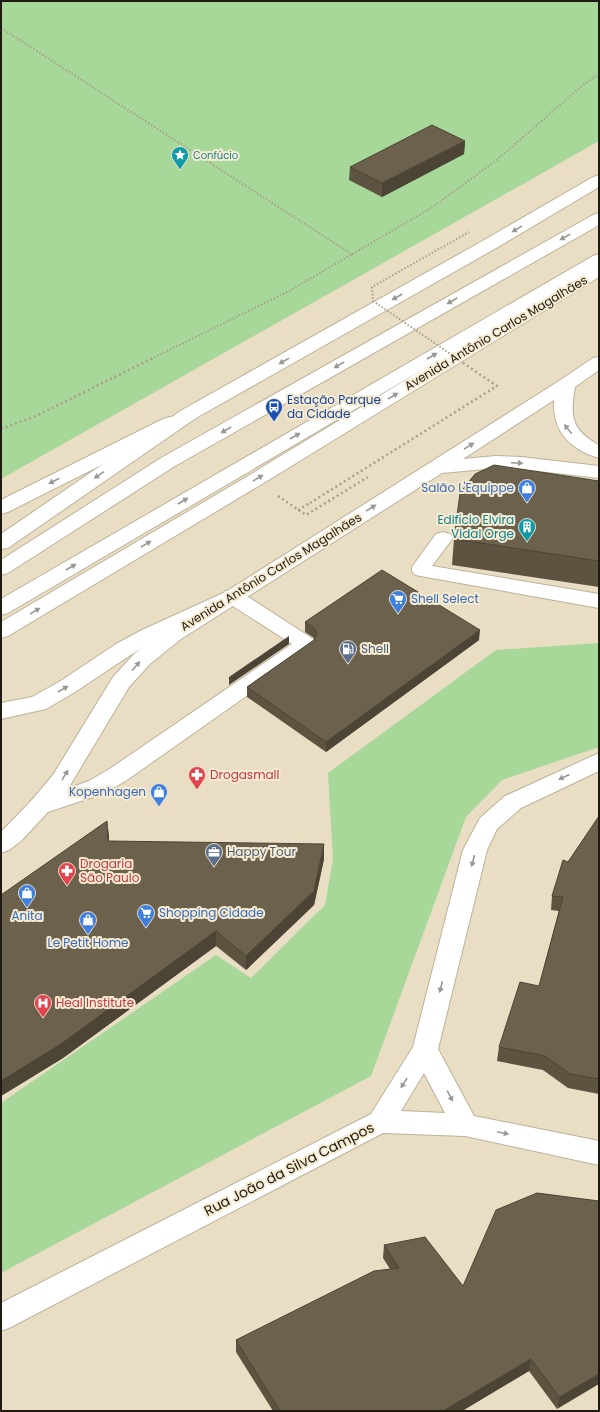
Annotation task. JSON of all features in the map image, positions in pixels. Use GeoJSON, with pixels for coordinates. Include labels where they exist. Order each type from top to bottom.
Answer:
{"type":"FeatureCollection","features":[{"type":"Feature","properties":{"kind":"street"},"geometry":{"type":"LineString","coordinates":[[1,508],[189,414],[492,243],[599,180]]}},
{"type":"Feature","properties":{"kind":"street","name":"Avenida Antônio Carlos Magalhães"},"geometry":{"type":"LineString","coordinates":[[1,631],[255,480],[599,270]]}},
{"type":"Feature","properties":{"kind":"street","name":"Avenida Antônio Carlos Magalhães"},"geometry":{"type":"LineString","coordinates":[[1,844],[13,835],[61,781],[121,682],[142,659],[174,634],[232,596],[566,385],[599,362]]}},
{"type":"Feature","properties":{"kind":"street"},"geometry":{"type":"LineString","coordinates":[[566,385],[562,409],[564,424],[574,436],[586,446],[599,452]]}},
{"type":"Feature","properties":{"kind":"street"},"geometry":{"type":"LineString","coordinates":[[1,543],[189,414]]}},
{"type":"Feature","properties":{"kind":"street"},"geometry":{"type":"LineString","coordinates":[[436,467],[496,462],[521,463],[599,472]]}},
{"type":"Feature","properties":{"kind":"street"},"geometry":{"type":"LineString","coordinates":[[1,720],[38,704],[67,687],[130,645],[232,596]]}},
{"type":"Feature","properties":{"kind":"street"},"geometry":{"type":"LineString","coordinates":[[1,711],[38,704]]}},
{"type":"Feature","properties":{"kind":"street"},"geometry":{"type":"LineString","coordinates":[[380,1122],[425,1049],[475,850],[488,824],[513,802],[599,761]]}},
{"type":"Feature","properties":{"kind":"street"},"geometry":{"type":"LineString","coordinates":[[425,1049],[465,1125]]}},
{"type":"Feature","properties":{"kind":"street","name":"Rua João da Silva Campos"},"geometry":{"type":"LineString","coordinates":[[1,1318],[380,1122],[465,1125],[599,1153]]}},
{"type":"Feature","properties":{"kind":"lane"},"geometry":{"type":"LineString","coordinates":[[1,569],[168,462],[599,218]]}},
{"type":"Feature","properties":{"kind":"lane"},"geometry":{"type":"LineString","coordinates":[[1,608],[599,259]]}},
{"type":"Feature","properties":{"kind":"lane"},"geometry":{"type":"LineString","coordinates":[[443,538],[422,566],[422,571],[599,600]]}},
{"type":"Feature","properties":{"kind":"lane"},"geometry":{"type":"LineString","coordinates":[[39,807],[97,787],[119,774],[306,644],[232,596]]}},
{"type":"Feature","properties":{"kind":"path"},"geometry":{"type":"LineString","coordinates":[[1,28],[353,255]]}},
{"type":"Feature","properties":{"kind":"path"},"geometry":{"type":"LineString","coordinates":[[1,429],[36,416],[289,292],[353,255],[433,206],[498,160],[583,85],[599,74]]}},
{"type":"Feature","properties":{"kind":"path"},"geometry":{"type":"LineString","coordinates":[[298,510],[497,386],[373,301],[372,287],[470,232]]}},
{"type":"Feature","properties":{"kind":"path"},"geometry":{"type":"LineString","coordinates":[[255,480],[306,515],[376,471],[404,488]]}},
{"type":"Feature","properties":{"kind":"green space"},"geometry":{"type":"Polygon","coordinates":[[[1,1],[599,1],[599,141],[1,479],[1,1]]]}},
{"type":"Feature","properties":{"kind":"green space"},"geometry":{"type":"Polygon","coordinates":[[[599,643],[599,747],[502,780],[466,817],[371,1076],[1,1273],[1,1103],[216,955],[251,978],[325,905],[333,859],[328,773],[496,650],[599,643]]]}},
{"type":"Feature","properties":{"kind":"building"},"geometry":{"type":"Polygon","coordinates":[[[432,125],[465,141],[382,183],[350,167],[432,125]]]}},
{"type":"Feature","properties":{"kind":"building","name":"Edifício Elvira Vidal Orge"},"geometry":{"type":"Polygon","coordinates":[[[494,465],[599,481],[599,561],[454,539],[460,493],[475,474],[494,465]]]}},
{"type":"Feature","properties":{"kind":"building"},"geometry":{"type":"Polygon","coordinates":[[[382,570],[480,630],[326,742],[247,687],[314,640],[317,633],[314,628],[305,622],[382,570]]]}},
{"type":"Feature","properties":{"kind":"building"},"geometry":{"type":"Polygon","coordinates":[[[599,816],[599,1079],[570,1074],[545,1056],[499,1047],[520,982],[539,986],[563,897],[552,896],[563,860],[568,862],[599,816]]]}},
{"type":"Feature","properties":{"kind":"building","name":"Shopping Cidade"},"geometry":{"type":"Polygon","coordinates":[[[107,821],[108,841],[324,844],[314,891],[246,956],[216,931],[61,1044],[1,1081],[1,895],[107,821]]]}},
{"type":"Feature","properties":{"kind":"building"},"geometry":{"type":"Polygon","coordinates":[[[537,1193],[599,1201],[599,1374],[559,1397],[531,1359],[443,1411],[280,1411],[236,1340],[374,1271],[399,1268],[384,1245],[425,1237],[463,1286],[496,1210],[537,1193]]]}},
{"type":"Feature","properties":{"kind":"place","name":"Confúcio"},"geometry":{"type":"Point","coordinates":[180,170]}},
{"type":"Feature","properties":{"kind":"place","name":"Estação Parque da Cidade"},"geometry":{"type":"Point","coordinates":[274,422]}},
{"type":"Feature","properties":{"kind":"place","name":"Salão L'Equippe"},"geometry":{"type":"Point","coordinates":[527,503]}},
{"type":"Feature","properties":{"kind":"place","name":"Edifício Elvira Vidal Orge"},"geometry":{"type":"Point","coordinates":[527,542]}},
{"type":"Feature","properties":{"kind":"place","name":"Shell Select"},"geometry":{"type":"Point","coordinates":[398,614]}},
{"type":"Feature","properties":{"kind":"place","name":"Shell"},"geometry":{"type":"Point","coordinates":[348,664]}},
{"type":"Feature","properties":{"kind":"place","name":"Drogasmall"},"geometry":{"type":"Point","coordinates":[197,790]}},
{"type":"Feature","properties":{"kind":"place","name":"Kopenhagen"},"geometry":{"type":"Point","coordinates":[159,807]}},
{"type":"Feature","properties":{"kind":"place","name":"Happy Tour"},"geometry":{"type":"Point","coordinates":[214,867]}},
{"type":"Feature","properties":{"kind":"place","name":"Drogaria São Paulo"},"geometry":{"type":"Point","coordinates":[67,886]}},
{"type":"Feature","properties":{"kind":"place","name":"Anita"},"geometry":{"type":"Point","coordinates":[27,908]}},
{"type":"Feature","properties":{"kind":"place","name":"Shopping Cidade"},"geometry":{"type":"Point","coordinates":[146,928]}},
{"type":"Feature","properties":{"kind":"place","name":"Le Petit Home"},"geometry":{"type":"Point","coordinates":[88,935]}},
{"type":"Feature","properties":{"kind":"place","name":"Heal Institute"},"geometry":{"type":"Point","coordinates":[43,1018]}}]}
